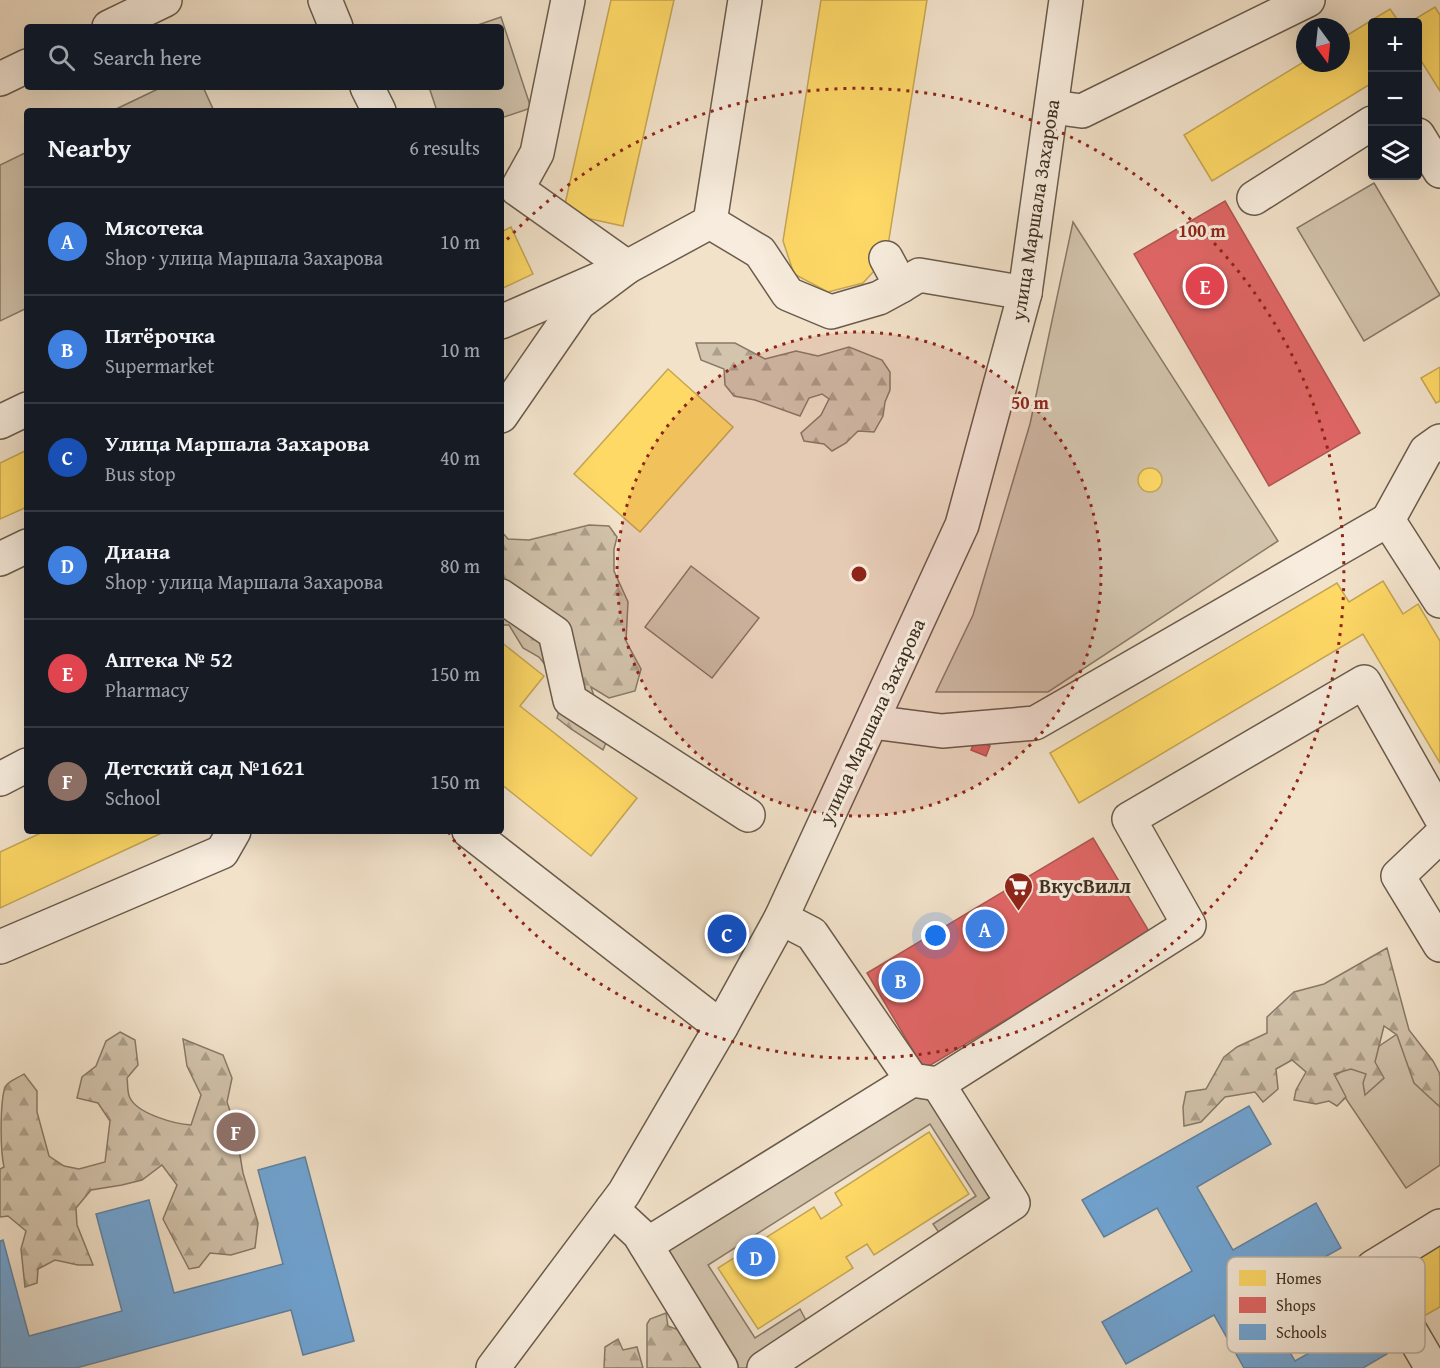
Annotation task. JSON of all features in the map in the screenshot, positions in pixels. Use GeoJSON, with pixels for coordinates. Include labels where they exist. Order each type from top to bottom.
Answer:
{"type":"FeatureCollection","features":[{"type":"Feature","properties":{"kind":"street"},"geometry":{"type":"LineString","coordinates":[[115,24],[165,0]]}},
{"type":"Feature","properties":{"kind":"street"},"geometry":{"type":"LineString","coordinates":[[325,0],[335,24]]}},
{"type":"Feature","properties":{"kind":"street"},"geometry":{"type":"LineString","coordinates":[[568,0],[537,153],[509,192],[627,267]]}},
{"type":"Feature","properties":{"kind":"street"},"geometry":{"type":"LineString","coordinates":[[710,222],[745,0]]}},
{"type":"Feature","properties":{"kind":"street","name":"улица Маршала Захарова"},"geometry":{"type":"LineString","coordinates":[[493,1368],[624,1193],[722,1027],[781,918],[962,525],[1025,293],[1066,0]]}},
{"type":"Feature","properties":{"kind":"street"},"geometry":{"type":"LineString","coordinates":[[1052,107],[1082,111],[1308,0]]}},
{"type":"Feature","properties":{"kind":"street"},"geometry":{"type":"LineString","coordinates":[[0,79],[24,67]]}},
{"type":"Feature","properties":{"kind":"street"},"geometry":{"type":"LineString","coordinates":[[368,90],[378,108]]}},
{"type":"Feature","properties":{"kind":"street"},"geometry":{"type":"LineString","coordinates":[[1254,198],[1368,126]]}},
{"type":"Feature","properties":{"kind":"street"},"geometry":{"type":"LineString","coordinates":[[1422,142],[1440,171]]}},
{"type":"Feature","properties":{"kind":"street"},"geometry":{"type":"LineString","coordinates":[[504,321],[627,267],[710,222]]}},
{"type":"Feature","properties":{"kind":"street"},"geometry":{"type":"LineString","coordinates":[[710,222],[760,252],[788,294],[831,312],[879,298],[894,272],[1025,293]]}},
{"type":"Feature","properties":{"kind":"street"},"geometry":{"type":"LineString","coordinates":[[504,413],[579,303],[627,267]]}},
{"type":"Feature","properties":{"kind":"street"},"geometry":{"type":"LineString","coordinates":[[0,422],[24,410]]}},
{"type":"Feature","properties":{"kind":"street"},"geometry":{"type":"LineString","coordinates":[[872,722],[942,731],[1035,723],[1388,520],[1426,451],[1440,441]]}},
{"type":"Feature","properties":{"kind":"street"},"geometry":{"type":"LineString","coordinates":[[1388,520],[1440,601]]}},
{"type":"Feature","properties":{"kind":"street"},"geometry":{"type":"LineString","coordinates":[[0,559],[24,547]]}},
{"type":"Feature","properties":{"kind":"street"},"geometry":{"type":"LineString","coordinates":[[504,598],[555,633],[570,700],[748,815]]}},
{"type":"Feature","properties":{"kind":"street"},"geometry":{"type":"LineString","coordinates":[[646,1245],[1189,925],[1129,819],[1364,682],[1440,816]]}},
{"type":"Feature","properties":{"kind":"street"},"geometry":{"type":"LineString","coordinates":[[0,778],[24,766]]}},
{"type":"Feature","properties":{"kind":"street"},"geometry":{"type":"LineString","coordinates":[[0,947],[222,852],[232,834]]}},
{"type":"Feature","properties":{"kind":"street"},"geometry":{"type":"LineString","coordinates":[[472,834],[722,1027]]}},
{"type":"Feature","properties":{"kind":"street"},"geometry":{"type":"LineString","coordinates":[[1440,836],[1398,876],[1440,945]]}},
{"type":"Feature","properties":{"kind":"street"},"geometry":{"type":"LineString","coordinates":[[764,1368],[1013,1203],[925,1082],[812,934],[781,918]]}},
{"type":"Feature","properties":{"kind":"street"},"geometry":{"type":"LineString","coordinates":[[612,1209],[639,1234],[721,1368]]}},
{"type":"Feature","properties":{"kind":"street"},"geometry":{"type":"LineString","coordinates":[[1391,1257],[1440,1226]]}},
{"type":"Feature","properties":{"kind":"street"},"geometry":{"type":"LineString","coordinates":[[1423,1353],[1432,1368]]}},
{"type":"Feature","properties":{"kind":"green space"},"geometry":{"type":"Polygon","coordinates":[[[501,17],[503,24],[481,24],[501,17]]]}},
{"type":"Feature","properties":{"kind":"green space"},"geometry":{"type":"Polygon","coordinates":[[[504,26],[531,108],[504,117],[504,108],[436,108],[430,90],[504,90],[504,26]]]}},
{"type":"Feature","properties":{"kind":"green space"},"geometry":{"type":"Polygon","coordinates":[[[156,90],[204,90],[213,108],[118,108],[156,90]]]}},
{"type":"Feature","properties":{"kind":"green space"},"geometry":{"type":"Polygon","coordinates":[[[24,153],[24,309],[0,321],[0,165],[24,153]]]}},
{"type":"Feature","properties":{"kind":"green space"},"geometry":{"type":"Polygon","coordinates":[[[1374,183],[1440,295],[1364,341],[1297,228],[1374,183]]]}},
{"type":"Feature","properties":{"kind":"green space"},"geometry":{"type":"Polygon","coordinates":[[[1073,222],[1278,541],[1048,692],[936,692],[973,615],[1030,424],[1073,222]]]}},
{"type":"Feature","properties":{"kind":"green space"},"geometry":{"type":"Polygon","coordinates":[[[696,343],[735,343],[765,359],[796,351],[818,356],[849,347],[882,360],[890,372],[890,390],[883,416],[874,432],[858,431],[846,443],[832,451],[824,444],[804,441],[801,433],[821,415],[829,399],[822,394],[809,398],[800,416],[755,400],[734,396],[725,385],[724,369],[701,360],[696,343]]]}},
{"type":"Feature","properties":{"kind":"green space"},"geometry":{"type":"Polygon","coordinates":[[[589,525],[609,526],[617,537],[614,549],[614,571],[628,602],[626,641],[641,669],[635,691],[609,698],[591,687],[608,738],[603,750],[557,718],[561,705],[554,676],[539,657],[523,648],[509,625],[504,625],[504,534],[508,539],[529,540],[589,525]]]}},
{"type":"Feature","properties":{"kind":"green space"},"geometry":{"type":"Polygon","coordinates":[[[691,566],[759,618],[712,678],[645,627],[691,566]]]}},
{"type":"Feature","properties":{"kind":"green space"},"geometry":{"type":"Polygon","coordinates":[[[1387,948],[1409,1030],[1440,1074],[1440,1107],[1414,1083],[1397,1035],[1384,1026],[1375,1062],[1384,1078],[1365,1095],[1363,1083],[1366,1074],[1351,1069],[1334,1074],[1346,1097],[1337,1106],[1329,1101],[1316,1104],[1294,1100],[1296,1090],[1306,1072],[1292,1060],[1276,1069],[1278,1089],[1263,1102],[1255,1092],[1225,1097],[1201,1122],[1184,1126],[1183,1107],[1186,1092],[1206,1089],[1224,1057],[1237,1047],[1267,1033],[1267,1017],[1294,992],[1324,984],[1387,948]]]}},
{"type":"Feature","properties":{"kind":"green space"},"geometry":{"type":"Polygon","coordinates":[[[1403,1030],[1440,1085],[1440,1165],[1406,1188],[1332,1078],[1403,1030]]]}},
{"type":"Feature","properties":{"kind":"green space"},"geometry":{"type":"Polygon","coordinates":[[[120,1032],[135,1040],[138,1065],[127,1078],[130,1098],[141,1109],[176,1123],[191,1125],[201,1095],[187,1066],[183,1039],[223,1055],[232,1078],[227,1102],[235,1126],[243,1173],[258,1223],[255,1248],[231,1255],[210,1253],[199,1267],[189,1269],[163,1219],[177,1185],[162,1165],[142,1180],[91,1190],[76,1208],[77,1225],[93,1265],[78,1265],[55,1260],[38,1269],[37,1283],[25,1287],[21,1249],[26,1231],[8,1216],[0,1217],[0,1169],[4,1167],[1,1115],[5,1087],[24,1074],[37,1091],[37,1112],[49,1156],[64,1166],[79,1169],[105,1162],[110,1121],[98,1103],[77,1098],[82,1077],[96,1066],[106,1041],[120,1032]]]}},
{"type":"Feature","properties":{"kind":"green space"},"geometry":{"type":"Polygon","coordinates":[[[918,1091],[932,1092],[999,1201],[942,1237],[933,1224],[976,1196],[930,1124],[708,1265],[755,1338],[800,1309],[810,1328],[748,1368],[733,1368],[660,1250],[918,1091]]]}},
{"type":"Feature","properties":{"kind":"green space"},"geometry":{"type":"Polygon","coordinates":[[[666,1313],[668,1326],[692,1335],[701,1352],[700,1368],[647,1368],[647,1324],[650,1319],[666,1313]]]}},
{"type":"Feature","properties":{"kind":"green space"},"geometry":{"type":"Polygon","coordinates":[[[618,1339],[623,1350],[637,1347],[643,1368],[604,1368],[605,1347],[618,1339]]]}},
{"type":"Feature","properties":{"kind":"building: Homes"},"geometry":{"type":"Polygon","coordinates":[[[611,0],[674,0],[623,226],[563,213],[611,0]]]}},
{"type":"Feature","properties":{"kind":"building: Homes"},"geometry":{"type":"Polygon","coordinates":[[[821,0],[927,0],[886,258],[863,283],[828,292],[794,274],[783,241],[821,0]]]}},
{"type":"Feature","properties":{"kind":"building: Homes"},"geometry":{"type":"Polygon","coordinates":[[[1435,7],[1440,15],[1440,91],[1422,62],[1422,18],[1417,18],[1435,7]]]}},
{"type":"Feature","properties":{"kind":"building: Homes"},"geometry":{"type":"Polygon","coordinates":[[[1390,9],[1396,18],[1375,18],[1390,9]]]}},
{"type":"Feature","properties":{"kind":"building: Homes"},"geometry":{"type":"Polygon","coordinates":[[[1368,22],[1368,85],[1212,181],[1184,135],[1296,67],[1296,72],[1350,72],[1350,33],[1368,22]]]}},
{"type":"Feature","properties":{"kind":"building: Homes"},"geometry":{"type":"Polygon","coordinates":[[[511,227],[533,274],[504,288],[504,230],[511,227]]]}},
{"type":"Feature","properties":{"kind":"building: Homes"},"geometry":{"type":"Polygon","coordinates":[[[1440,367],[1440,401],[1436,403],[1421,378],[1440,367]]]}},
{"type":"Feature","properties":{"kind":"building: Homes"},"geometry":{"type":"Polygon","coordinates":[[[668,369],[733,427],[640,532],[574,474],[668,369]]]}},
{"type":"Feature","properties":{"kind":"building: Homes"},"geometry":{"type":"Polygon","coordinates":[[[24,451],[24,508],[0,519],[0,463],[24,451]]]}},
{"type":"Feature","properties":{"kind":"building: Homes"},"geometry":{"type":"Polygon","coordinates":[[[1150,468],[1155,469],[1161,475],[1161,485],[1155,491],[1150,492],[1145,491],[1139,485],[1138,480],[1139,475],[1145,469],[1150,468]]]}},
{"type":"Feature","properties":{"kind":"building: Homes"},"geometry":{"type":"Polygon","coordinates":[[[1383,581],[1403,614],[1418,604],[1440,641],[1440,763],[1363,634],[1079,803],[1050,753],[1337,583],[1349,602],[1383,581]]]}},
{"type":"Feature","properties":{"kind":"building: Homes"},"geometry":{"type":"Polygon","coordinates":[[[504,644],[544,676],[520,706],[637,798],[591,856],[504,786],[504,644]]]}},
{"type":"Feature","properties":{"kind":"building: Homes"},"geometry":{"type":"Polygon","coordinates":[[[39,834],[160,834],[0,908],[0,852],[39,834]]]}},
{"type":"Feature","properties":{"kind":"building: Homes"},"geometry":{"type":"Polygon","coordinates":[[[929,1132],[969,1194],[874,1255],[867,1244],[846,1257],[853,1268],[758,1329],[718,1268],[814,1207],[821,1219],[842,1205],[835,1193],[929,1132]]]}},
{"type":"Feature","properties":{"kind":"building: Homes"},"geometry":{"type":"Polygon","coordinates":[[[1440,1244],[1440,1307],[1425,1316],[1425,1257],[1418,1257],[1440,1244]]]}},
{"type":"Feature","properties":{"kind":"building: Shops"},"geometry":{"type":"Polygon","coordinates":[[[1225,201],[1360,433],[1269,486],[1134,254],[1225,201]]]}},
{"type":"Feature","properties":{"kind":"building: Shops"},"geometry":{"type":"Polygon","coordinates":[[[975,740],[990,746],[986,756],[971,750],[975,740]]]}},
{"type":"Feature","properties":{"kind":"building: Shops"},"geometry":{"type":"Polygon","coordinates":[[[1093,838],[1150,933],[924,1069],[867,973],[1093,838]]]}},
{"type":"Feature","properties":{"kind":"building: Schools"},"geometry":{"type":"Polygon","coordinates":[[[1249,1106],[1271,1144],[1197,1187],[1233,1250],[1316,1203],[1341,1248],[1325,1257],[1227,1257],[1227,1338],[1214,1315],[1126,1364],[1102,1322],[1192,1271],[1157,1208],[1104,1237],[1082,1200],[1249,1106]]]}},
{"type":"Feature","properties":{"kind":"building: Schools"},"geometry":{"type":"Polygon","coordinates":[[[305,1157],[354,1341],[303,1355],[291,1310],[76,1368],[0,1368],[0,1241],[3,1240],[29,1336],[122,1311],[96,1214],[149,1200],[174,1293],[283,1264],[258,1170],[305,1157]]]}},
{"type":"Feature","properties":{"kind":"building: Schools"},"geometry":{"type":"Polygon","coordinates":[[[1236,1353],[1290,1353],[1295,1361],[1309,1353],[1387,1354],[1363,1368],[1244,1368],[1236,1353]]]}},
{"type":"Feature","properties":{"kind":"place","name":"Аптека № 52"},"geometry":{"type":"Point","coordinates":[1205,286]}},
{"type":"Feature","properties":{"kind":"place","name":"ВкусВилл"},"geometry":{"type":"Point","coordinates":[1018,912]}},
{"type":"Feature","properties":{"kind":"place","name":"Мясотека"},"geometry":{"type":"Point","coordinates":[985,929]}},
{"type":"Feature","properties":{"kind":"place","name":"Улица Маршала Захарова"},"geometry":{"type":"Point","coordinates":[727,934]}},
{"type":"Feature","properties":{"kind":"place","name":"Пятёрочка"},"geometry":{"type":"Point","coordinates":[901,980]}},
{"type":"Feature","properties":{"kind":"place","name":"Детский сад №1621"},"geometry":{"type":"Point","coordinates":[236,1132]}},
{"type":"Feature","properties":{"kind":"place","name":"Диана"},"geometry":{"type":"Point","coordinates":[756,1257]}}]}
